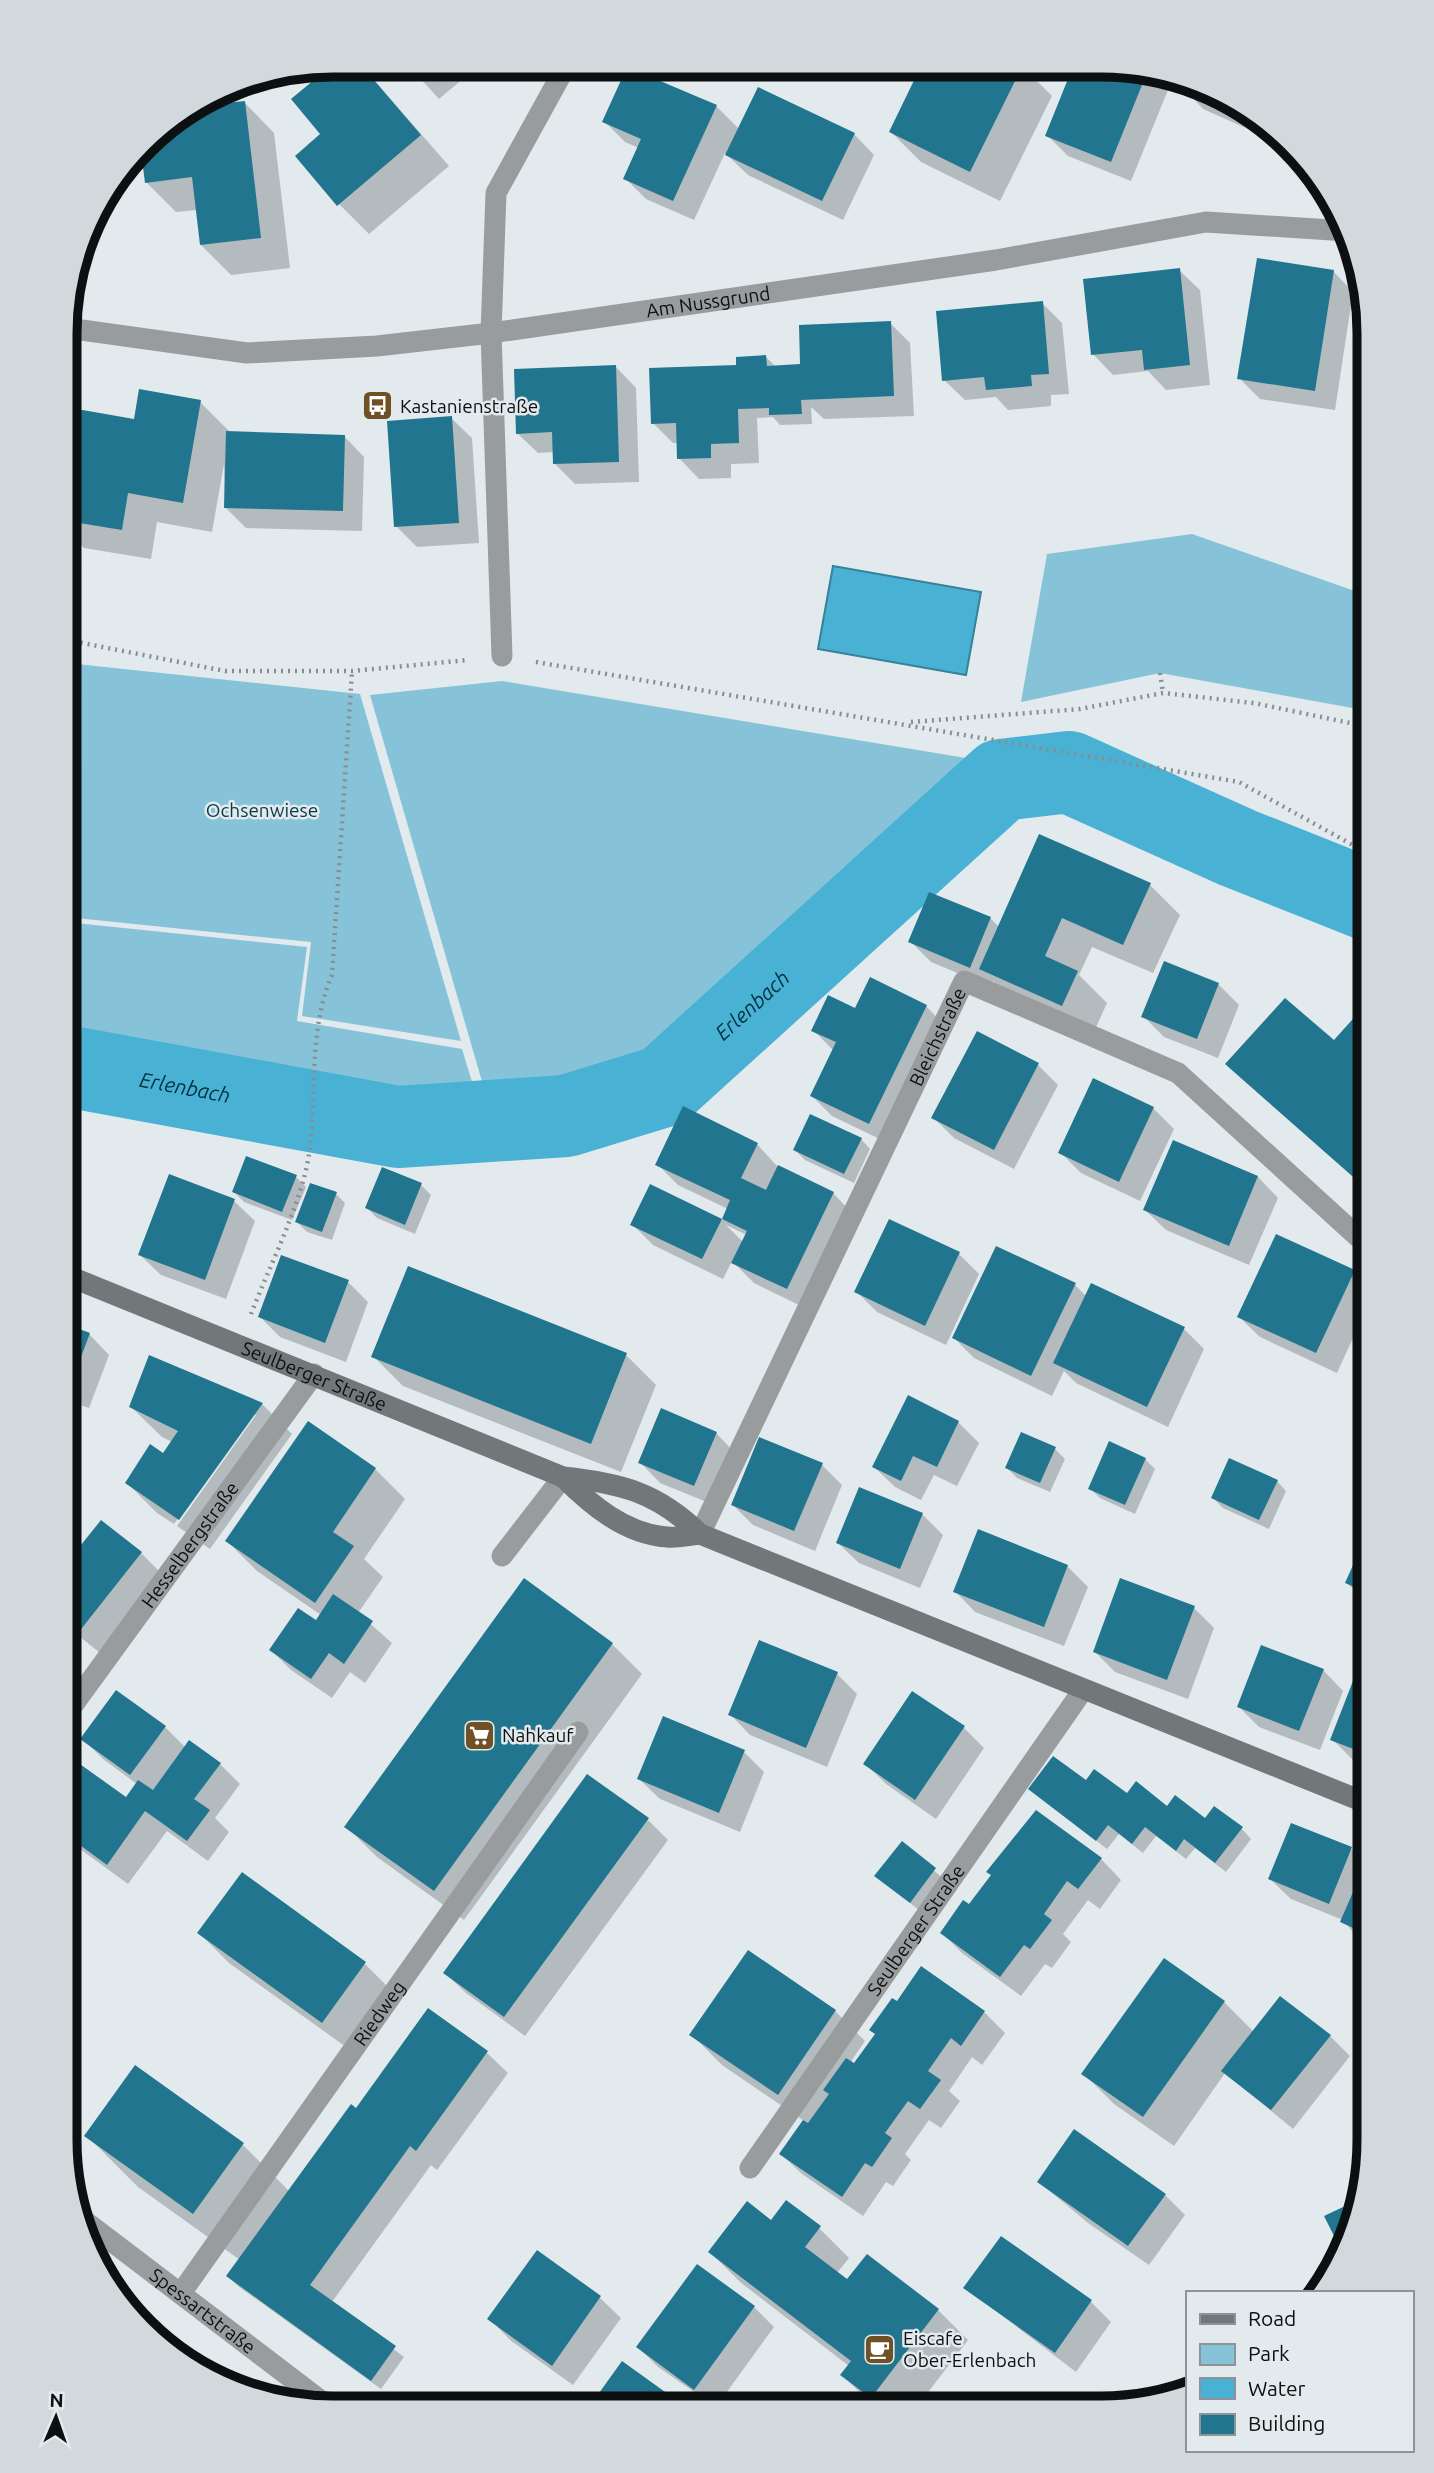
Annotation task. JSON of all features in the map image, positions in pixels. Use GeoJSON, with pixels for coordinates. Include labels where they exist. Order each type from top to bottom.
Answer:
{"type":"FeatureCollection","features":[{"type":"Feature","properties":{"kind":"street"},"geometry":{"type":"LineString","coordinates":[[502,656],[491,333],[496,192],[560,77]]}},
{"type":"Feature","properties":{"kind":"street","name":"Am Nussgrund"},"geometry":{"type":"LineString","coordinates":[[77,329],[247,353],[377,346],[491,333],[996,260],[1206,222],[1336,230]]}},
{"type":"Feature","properties":{"kind":"street","name":"Bleichstraße"},"geometry":{"type":"LineString","coordinates":[[700,1534],[964,981],[1178,1073],[1357,1236]]}},
{"type":"Feature","properties":{"kind":"street","name":"Seulberger Straße"},"geometry":{"type":"LineString","coordinates":[[77,1279],[563,1477],[606,1482],[645,1493],[677,1511],[700,1534],[1357,1799]]}},
{"type":"Feature","properties":{"kind":"street","name":"Hesselbergstraße"},"geometry":{"type":"LineString","coordinates":[[77,1700],[314,1374]]}},
{"type":"Feature","properties":{"kind":"street"},"geometry":{"type":"LineString","coordinates":[[502,1556],[563,1477]]}},
{"type":"Feature","properties":{"kind":"street","name":"Seulberger Straße"},"geometry":{"type":"LineString","coordinates":[[563,1477],[593,1507],[634,1528],[667,1537],[700,1534]]}},
{"type":"Feature","properties":{"kind":"street","name":"Seulberger Straße"},"geometry":{"type":"LineString","coordinates":[[750,2168],[1083,1690]]}},
{"type":"Feature","properties":{"kind":"street","name":"Riedweg"},"geometry":{"type":"LineString","coordinates":[[181,2292],[578,1732]]}},
{"type":"Feature","properties":{"kind":"street","name":"Spessartstraße"},"geometry":{"type":"LineString","coordinates":[[92,2226],[314,2395]]}},
{"type":"Feature","properties":{"kind":"path"},"geometry":{"type":"LineString","coordinates":[[77,642],[225,671],[352,671],[502,656],[1239,782],[1357,847]]}},
{"type":"Feature","properties":{"kind":"path"},"geometry":{"type":"LineString","coordinates":[[239,1343],[302,1182],[309,1155],[321,1000],[332,975],[352,671]]}},
{"type":"Feature","properties":{"kind":"path"},"geometry":{"type":"LineString","coordinates":[[1160,673],[1163,693]]}},
{"type":"Feature","properties":{"kind":"path"},"geometry":{"type":"LineString","coordinates":[[903,723],[1080,709],[1163,693],[1254,704],[1357,725]]}},
{"type":"Feature","properties":{"kind":"green space"},"geometry":{"type":"Polygon","coordinates":[[[1192,534],[1357,592],[1357,709],[1160,673],[1021,702],[1047,554],[1192,534]]]}},
{"type":"Feature","properties":{"kind":"green space","name":"Ochsenwiese"},"geometry":{"type":"Polygon","coordinates":[[[77,664],[360,694],[461,1041],[302,1016],[311,942],[77,918],[77,664]]]}},
{"type":"Feature","properties":{"kind":"green space"},"geometry":{"type":"Polygon","coordinates":[[[502,681],[996,763],[654,1072],[575,1109],[492,1116],[370,695],[502,681]]]}},
{"type":"Feature","properties":{"kind":"green space"},"geometry":{"type":"Polygon","coordinates":[[[77,923],[307,947],[297,1021],[462,1049],[482,1115],[434,1119],[350,1109],[77,1053],[77,923]]]}},
{"type":"Feature","properties":{"kind":"water"},"geometry":{"type":"Polygon","coordinates":[[[833,566],[981,592],[966,675],[818,649],[833,566]]]}},
{"type":"Feature","properties":{"kind":"building"},"geometry":{"type":"Polygon","coordinates":[[[371,77],[421,135],[337,206],[295,156],[320,134],[291,99],[316,78],[371,77]]]}},
{"type":"Feature","properties":{"kind":"building"},"geometry":{"type":"Polygon","coordinates":[[[622,77],[651,77],[717,105],[673,201],[623,179],[641,139],[602,122],[622,77]]]}},
{"type":"Feature","properties":{"kind":"building"},"geometry":{"type":"Polygon","coordinates":[[[916,77],[1017,77],[970,172],[889,132],[916,77]]]}},
{"type":"Feature","properties":{"kind":"building"},"geometry":{"type":"Polygon","coordinates":[[[1069,77],[1144,81],[1111,162],[1045,136],[1069,77]]]}},
{"type":"Feature","properties":{"kind":"building"},"geometry":{"type":"Polygon","coordinates":[[[758,87],[855,133],[822,201],[725,155],[758,87]]]}},
{"type":"Feature","properties":{"kind":"building"},"geometry":{"type":"Polygon","coordinates":[[[245,101],[261,238],[200,245],[192,177],[145,183],[142,162],[177,130],[219,104],[245,101]]]}},
{"type":"Feature","properties":{"kind":"building"},"geometry":{"type":"Polygon","coordinates":[[[1257,258],[1334,270],[1315,391],[1237,379],[1257,258]]]}},
{"type":"Feature","properties":{"kind":"building"},"geometry":{"type":"Polygon","coordinates":[[[1180,268],[1190,365],[1144,370],[1142,350],[1091,355],[1083,279],[1180,268]]]}},
{"type":"Feature","properties":{"kind":"building"},"geometry":{"type":"Polygon","coordinates":[[[1043,301],[1049,374],[1031,375],[1032,386],[986,390],[984,377],[942,381],[936,311],[1043,301]]]}},
{"type":"Feature","properties":{"kind":"building"},"geometry":{"type":"Polygon","coordinates":[[[891,321],[894,396],[801,400],[802,414],[769,415],[769,408],[738,409],[739,443],[711,444],[711,458],[677,459],[676,423],[651,424],[649,368],[736,365],[736,357],[766,355],[767,366],[800,364],[799,325],[891,321]]]}},
{"type":"Feature","properties":{"kind":"building"},"geometry":{"type":"Polygon","coordinates":[[[616,365],[619,462],[553,464],[552,432],[516,434],[514,369],[616,365]]]}},
{"type":"Feature","properties":{"kind":"building"},"geometry":{"type":"Polygon","coordinates":[[[139,389],[201,400],[183,503],[128,493],[122,530],[77,523],[77,409],[134,419],[139,389]]]}},
{"type":"Feature","properties":{"kind":"building"},"geometry":{"type":"Polygon","coordinates":[[[452,416],[459,523],[394,527],[387,421],[452,416]]]}},
{"type":"Feature","properties":{"kind":"building"},"geometry":{"type":"Polygon","coordinates":[[[226,431],[345,435],[343,511],[224,508],[226,431]]]}},
{"type":"Feature","properties":{"kind":"building"},"geometry":{"type":"Polygon","coordinates":[[[1039,834],[1151,883],[1123,945],[1062,918],[1045,956],[1078,971],[1062,1006],[979,969],[1039,834]]]}},
{"type":"Feature","properties":{"kind":"building"},"geometry":{"type":"Polygon","coordinates":[[[929,892],[991,917],[970,968],[908,942],[929,892]]]}},
{"type":"Feature","properties":{"kind":"building"},"geometry":{"type":"Polygon","coordinates":[[[1164,961],[1219,983],[1197,1039],[1141,1017],[1164,961]]]}},
{"type":"Feature","properties":{"kind":"building"},"geometry":{"type":"Polygon","coordinates":[[[870,977],[927,1005],[869,1124],[810,1096],[836,1042],[811,1031],[828,995],[855,1008],[870,977]]]}},
{"type":"Feature","properties":{"kind":"building"},"geometry":{"type":"Polygon","coordinates":[[[1285,998],[1334,1040],[1357,1014],[1357,1180],[1225,1064],[1285,998]]]}},
{"type":"Feature","properties":{"kind":"building"},"geometry":{"type":"Polygon","coordinates":[[[977,1031],[1039,1063],[994,1150],[931,1118],[977,1031]]]}},
{"type":"Feature","properties":{"kind":"building"},"geometry":{"type":"Polygon","coordinates":[[[1093,1078],[1154,1107],[1119,1182],[1058,1153],[1093,1078]]]}},
{"type":"Feature","properties":{"kind":"building"},"geometry":{"type":"Polygon","coordinates":[[[683,1106],[758,1143],[741,1178],[766,1190],[778,1165],[834,1192],[787,1289],[731,1263],[747,1231],[722,1219],[730,1200],[655,1165],[683,1106]]]}},
{"type":"Feature","properties":{"kind":"building"},"geometry":{"type":"Polygon","coordinates":[[[810,1114],[862,1138],[844,1174],[793,1150],[810,1114]]]}},
{"type":"Feature","properties":{"kind":"building"},"geometry":{"type":"Polygon","coordinates":[[[1173,1140],[1258,1176],[1229,1246],[1143,1210],[1173,1140]]]}},
{"type":"Feature","properties":{"kind":"building"},"geometry":{"type":"Polygon","coordinates":[[[246,1156],[297,1175],[282,1212],[232,1192],[246,1156]]]}},
{"type":"Feature","properties":{"kind":"building"},"geometry":{"type":"Polygon","coordinates":[[[382,1167],[422,1183],[405,1225],[365,1208],[382,1167]]]}},
{"type":"Feature","properties":{"kind":"building"},"geometry":{"type":"Polygon","coordinates":[[[169,1174],[235,1199],[205,1280],[138,1255],[169,1174]]]}},
{"type":"Feature","properties":{"kind":"building"},"geometry":{"type":"Polygon","coordinates":[[[310,1183],[337,1192],[322,1232],[295,1222],[310,1183]]]}},
{"type":"Feature","properties":{"kind":"building"},"geometry":{"type":"Polygon","coordinates":[[[650,1184],[722,1219],[702,1259],[630,1225],[650,1184]]]}},
{"type":"Feature","properties":{"kind":"building"},"geometry":{"type":"Polygon","coordinates":[[[889,1219],[960,1252],[925,1326],[854,1292],[889,1219]]]}},
{"type":"Feature","properties":{"kind":"building"},"geometry":{"type":"Polygon","coordinates":[[[1276,1234],[1355,1270],[1316,1353],[1237,1317],[1276,1234]]]}},
{"type":"Feature","properties":{"kind":"building"},"geometry":{"type":"Polygon","coordinates":[[[996,1246],[1076,1283],[1031,1376],[952,1338],[996,1246]]]}},
{"type":"Feature","properties":{"kind":"building"},"geometry":{"type":"Polygon","coordinates":[[[281,1255],[349,1280],[325,1343],[258,1317],[281,1255]]]}},
{"type":"Feature","properties":{"kind":"building"},"geometry":{"type":"Polygon","coordinates":[[[408,1266],[627,1353],[591,1444],[371,1357],[408,1266]]]}},
{"type":"Feature","properties":{"kind":"building"},"geometry":{"type":"Polygon","coordinates":[[[1091,1283],[1185,1327],[1147,1407],[1053,1363],[1091,1283]]]}},
{"type":"Feature","properties":{"kind":"building"},"geometry":{"type":"Polygon","coordinates":[[[77,1328],[90,1333],[77,1368],[77,1328]]]}},
{"type":"Feature","properties":{"kind":"building"},"geometry":{"type":"Polygon","coordinates":[[[149,1355],[263,1403],[179,1520],[125,1483],[150,1444],[163,1453],[178,1431],[129,1407],[149,1355]]]}},
{"type":"Feature","properties":{"kind":"building"},"geometry":{"type":"Polygon","coordinates":[[[908,1395],[959,1421],[937,1467],[913,1456],[901,1481],[872,1467],[908,1395]]]}},
{"type":"Feature","properties":{"kind":"building"},"geometry":{"type":"Polygon","coordinates":[[[661,1408],[717,1432],[694,1486],[638,1463],[661,1408]]]}},
{"type":"Feature","properties":{"kind":"building"},"geometry":{"type":"Polygon","coordinates":[[[308,1421],[376,1468],[333,1532],[354,1546],[315,1603],[225,1541],[308,1421]]]}},
{"type":"Feature","properties":{"kind":"building"},"geometry":{"type":"Polygon","coordinates":[[[1021,1432],[1056,1447],[1040,1483],[1005,1468],[1021,1432]]]}},
{"type":"Feature","properties":{"kind":"building"},"geometry":{"type":"Polygon","coordinates":[[[759,1437],[823,1463],[794,1531],[731,1505],[759,1437]]]}},
{"type":"Feature","properties":{"kind":"building"},"geometry":{"type":"Polygon","coordinates":[[[1109,1441],[1146,1458],[1125,1505],[1088,1489],[1109,1441]]]}},
{"type":"Feature","properties":{"kind":"building"},"geometry":{"type":"Polygon","coordinates":[[[1229,1458],[1278,1480],[1259,1520],[1211,1498],[1229,1458]]]}},
{"type":"Feature","properties":{"kind":"building"},"geometry":{"type":"Polygon","coordinates":[[[859,1487],[923,1513],[900,1569],[836,1543],[859,1487]]]}},
{"type":"Feature","properties":{"kind":"building"},"geometry":{"type":"Polygon","coordinates":[[[101,1520],[142,1552],[78,1633],[77,1632],[77,1550],[101,1520]]]}},
{"type":"Feature","properties":{"kind":"building"},"geometry":{"type":"Polygon","coordinates":[[[978,1529],[1068,1565],[1044,1627],[953,1592],[978,1529]]]}},
{"type":"Feature","properties":{"kind":"building"},"geometry":{"type":"Polygon","coordinates":[[[1357,1556],[1357,1588],[1345,1583],[1357,1556]]]}},
{"type":"Feature","properties":{"kind":"building","name":"Nahkauf"},"geometry":{"type":"Polygon","coordinates":[[[524,1578],[613,1643],[434,1891],[344,1827],[524,1578]]]}},
{"type":"Feature","properties":{"kind":"building"},"geometry":{"type":"Polygon","coordinates":[[[1120,1578],[1195,1606],[1167,1680],[1093,1652],[1120,1578]]]}},
{"type":"Feature","properties":{"kind":"building"},"geometry":{"type":"Polygon","coordinates":[[[333,1594],[373,1621],[344,1664],[329,1653],[311,1679],[269,1650],[298,1608],[316,1620],[333,1594]]]}},
{"type":"Feature","properties":{"kind":"building"},"geometry":{"type":"Polygon","coordinates":[[[759,1640],[838,1672],[806,1748],[728,1715],[759,1640]]]}},
{"type":"Feature","properties":{"kind":"building"},"geometry":{"type":"Polygon","coordinates":[[[1261,1645],[1324,1669],[1299,1731],[1237,1707],[1261,1645]]]}},
{"type":"Feature","properties":{"kind":"building"},"geometry":{"type":"Polygon","coordinates":[[[1353,1681],[1357,1682],[1357,1750],[1330,1740],[1353,1681]]]}},
{"type":"Feature","properties":{"kind":"building"},"geometry":{"type":"Polygon","coordinates":[[[116,1690],[166,1726],[130,1775],[80,1739],[116,1690]]]}},
{"type":"Feature","properties":{"kind":"building"},"geometry":{"type":"Polygon","coordinates":[[[912,1691],[965,1726],[915,1800],[863,1764],[912,1691]]]}},
{"type":"Feature","properties":{"kind":"building"},"geometry":{"type":"Polygon","coordinates":[[[663,1716],[745,1750],[719,1813],[637,1779],[663,1716]]]}},
{"type":"Feature","properties":{"kind":"building"},"geometry":{"type":"Polygon","coordinates":[[[189,1740],[221,1763],[194,1799],[210,1810],[187,1841],[145,1811],[107,1865],[77,1843],[77,1762],[126,1797],[138,1780],[153,1790],[189,1740]]]}},
{"type":"Feature","properties":{"kind":"building"},"geometry":{"type":"Polygon","coordinates":[[[1053,1756],[1086,1780],[1094,1769],[1127,1793],[1136,1781],[1167,1806],[1175,1795],[1205,1818],[1214,1806],[1243,1827],[1215,1863],[1184,1839],[1176,1851],[1145,1827],[1132,1844],[1108,1825],[1096,1841],[1028,1789],[1053,1756]]]}},
{"type":"Feature","properties":{"kind":"building"},"geometry":{"type":"Polygon","coordinates":[[[587,1774],[649,1818],[504,2017],[443,1973],[587,1774]]]}},
{"type":"Feature","properties":{"kind":"building"},"geometry":{"type":"Polygon","coordinates":[[[1036,1810],[1102,1858],[1078,1889],[1067,1881],[1044,1914],[1052,1920],[1030,1949],[1024,1945],[1000,1977],[940,1933],[963,1900],[969,1904],[991,1875],[986,1872],[1036,1810]]]}},
{"type":"Feature","properties":{"kind":"building"},"geometry":{"type":"Polygon","coordinates":[[[1291,1823],[1352,1847],[1329,1904],[1268,1879],[1291,1823]]]}},
{"type":"Feature","properties":{"kind":"building"},"geometry":{"type":"Polygon","coordinates":[[[902,1841],[936,1868],[910,1903],[874,1876],[902,1841]]]}},
{"type":"Feature","properties":{"kind":"building"},"geometry":{"type":"Polygon","coordinates":[[[242,1872],[366,1962],[322,2023],[197,1933],[242,1872]]]}},
{"type":"Feature","properties":{"kind":"building"},"geometry":{"type":"Polygon","coordinates":[[[1357,1883],[1357,1930],[1340,1922],[1357,1883]]]}},
{"type":"Feature","properties":{"kind":"building"},"geometry":{"type":"Polygon","coordinates":[[[748,1950],[836,2010],[778,2095],[689,2035],[748,1950]]]}},
{"type":"Feature","properties":{"kind":"building"},"geometry":{"type":"Polygon","coordinates":[[[1164,1958],[1225,2001],[1143,2117],[1081,2074],[1164,1958]]]}},
{"type":"Feature","properties":{"kind":"building"},"geometry":{"type":"Polygon","coordinates":[[[921,1966],[985,2011],[961,2046],[951,2038],[928,2071],[941,2080],[920,2109],[908,2101],[885,2133],[892,2138],[872,2167],[865,2163],[842,2197],[779,2154],[803,2120],[808,2123],[829,2094],[823,2090],[846,2058],[854,2063],[875,2034],[869,2030],[892,1998],[897,2001],[921,1966]]]}},
{"type":"Feature","properties":{"kind":"building"},"geometry":{"type":"Polygon","coordinates":[[[1280,1996],[1331,2035],[1271,2110],[1221,2071],[1280,1996]]]}},
{"type":"Feature","properties":{"kind":"building"},"geometry":{"type":"Polygon","coordinates":[[[428,2008],[488,2051],[416,2151],[410,2146],[310,2285],[396,2346],[371,2381],[226,2276],[351,2104],[356,2108],[428,2008]]]}},
{"type":"Feature","properties":{"kind":"building"},"geometry":{"type":"Polygon","coordinates":[[[135,2065],[244,2143],[193,2214],[84,2136],[135,2065]]]}},
{"type":"Feature","properties":{"kind":"building"},"geometry":{"type":"Polygon","coordinates":[[[1074,2129],[1166,2194],[1128,2246],[1037,2182],[1074,2129]]]}},
{"type":"Feature","properties":{"kind":"building"},"geometry":{"type":"Polygon","coordinates":[[[786,2200],[821,2226],[805,2247],[847,2279],[867,2254],[939,2309],[873,2396],[868,2396],[840,2375],[851,2361],[708,2252],[747,2201],[771,2220],[786,2200]]]}},
{"type":"Feature","properties":{"kind":"building"},"geometry":{"type":"Polygon","coordinates":[[[1348,2204],[1337,2241],[1324,2216],[1348,2204]]]}},
{"type":"Feature","properties":{"kind":"building"},"geometry":{"type":"Polygon","coordinates":[[[1001,2236],[1092,2300],[1055,2353],[963,2288],[1001,2236]]]}},
{"type":"Feature","properties":{"kind":"building"},"geometry":{"type":"Polygon","coordinates":[[[537,2250],[601,2296],[552,2366],[487,2319],[537,2250]]]}},
{"type":"Feature","properties":{"kind":"building"},"geometry":{"type":"Polygon","coordinates":[[[697,2264],[755,2306],[694,2390],[636,2347],[697,2264]]]}},
{"type":"Feature","properties":{"kind":"building"},"geometry":{"type":"Polygon","coordinates":[[[622,2361],[671,2396],[597,2396],[622,2361]]]}},
{"type":"Feature","properties":{"kind":"waterway","name":"Erlenbach"},"geometry":{"type":"LineString","coordinates":[[77,1068],[398,1127],[566,1116],[664,1086],[1001,780],[1069,772],[1238,848],[1357,895]]}},
{"type":"Feature","properties":{"kind":"place","name":"Kastanienstraße"},"geometry":{"type":"Point","coordinates":[377,406]}},
{"type":"Feature","properties":{"kind":"place","name":"Nahkauf"},"geometry":{"type":"Point","coordinates":[479,1735]}},
{"type":"Feature","properties":{"kind":"place","name":"Eiscafe Ober-Erlenbach"},"geometry":{"type":"Point","coordinates":[880,2349]}}]}
